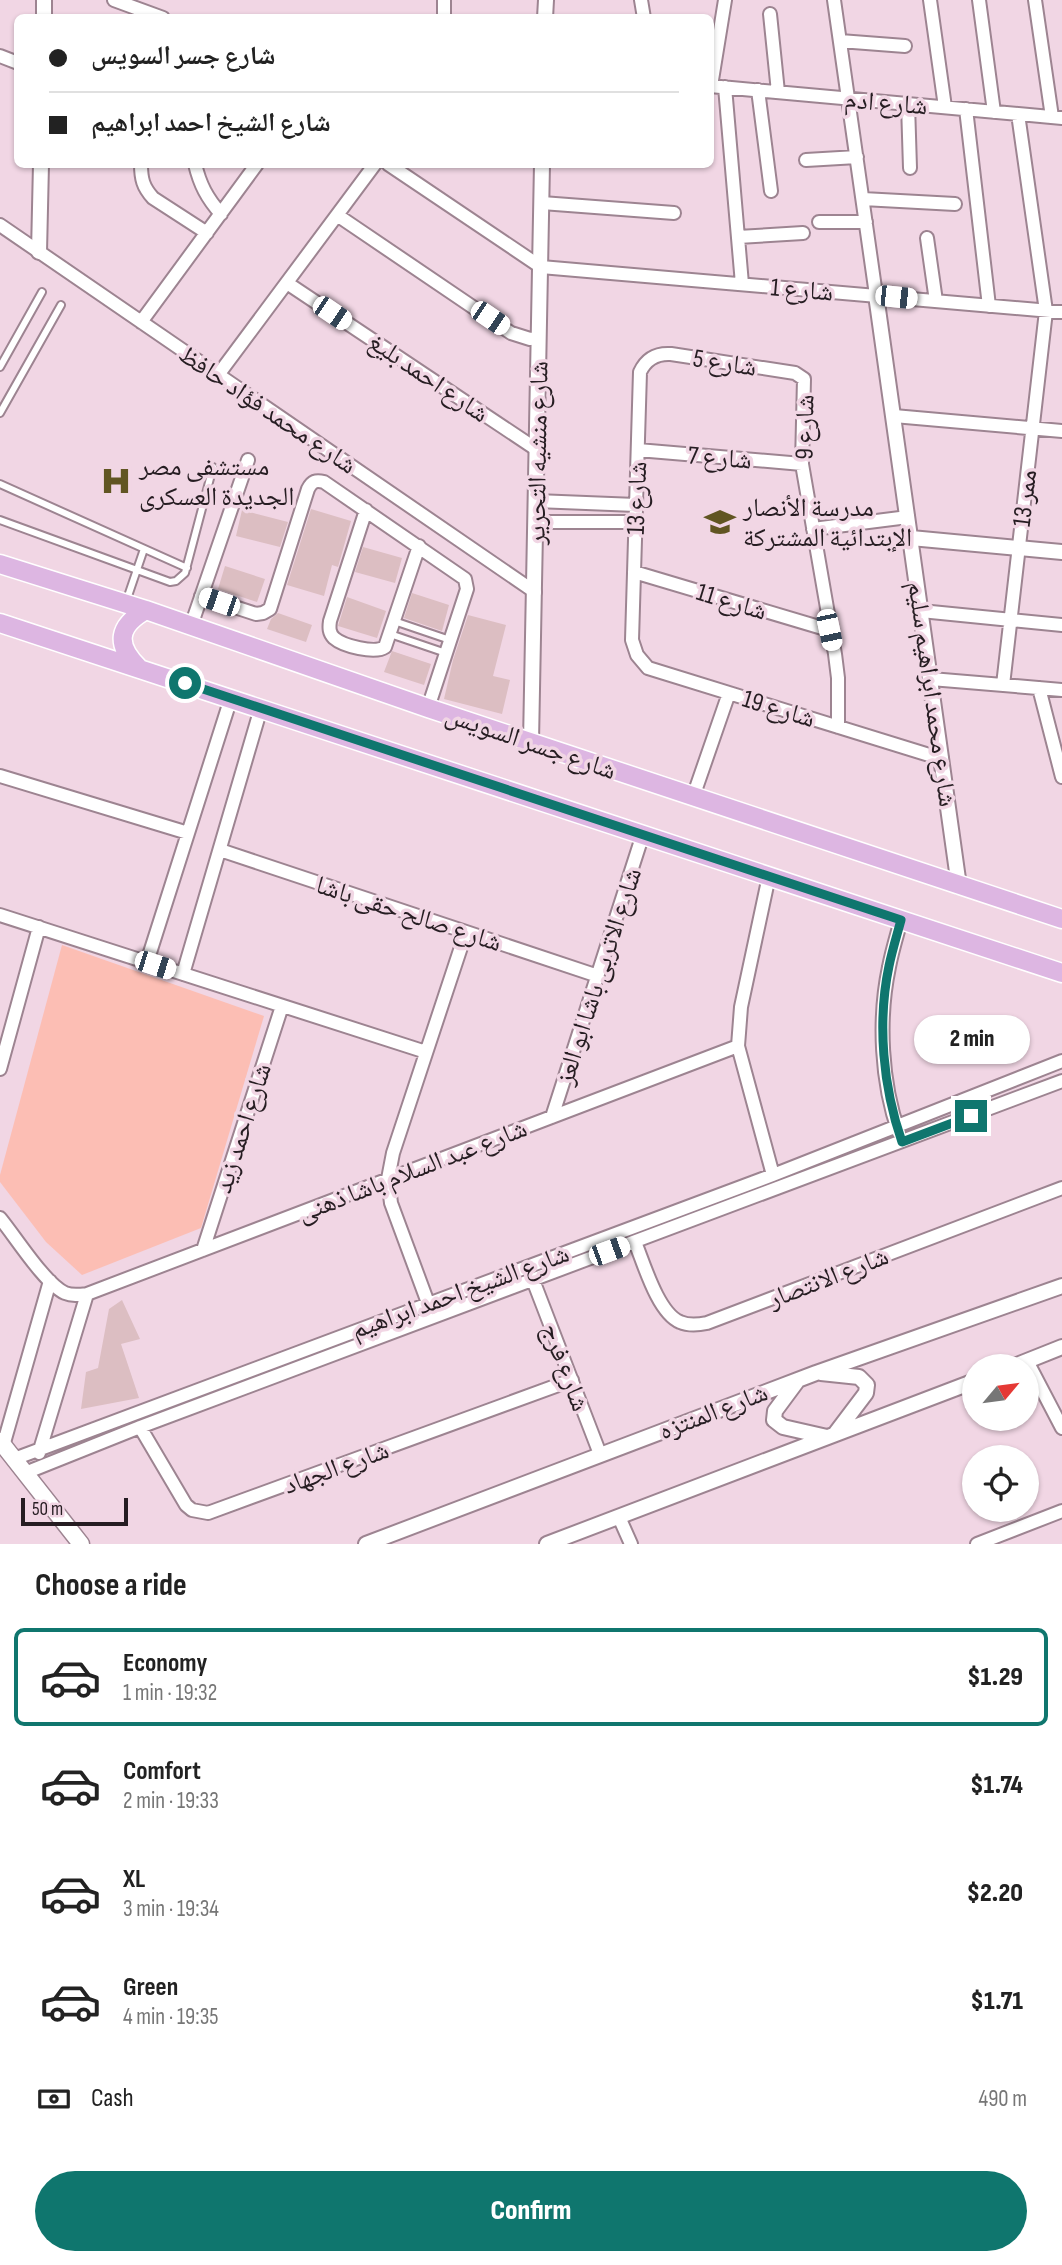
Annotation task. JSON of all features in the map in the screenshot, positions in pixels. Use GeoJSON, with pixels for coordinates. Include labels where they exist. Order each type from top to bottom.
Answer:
{"type":"FeatureCollection","features":[{"type":"Feature","properties":{"kind":"main road","name":"شارع جسر السويس"},"geometry":{"type":"LineString","coordinates":[[0,564],[126,603],[428,708],[1062,919]]}},
{"type":"Feature","properties":{"kind":"main road"},"geometry":{"type":"LineString","coordinates":[[139,668],[126,654],[122,636],[130,619],[146,610]]}},
{"type":"Feature","properties":{"kind":"main road","name":"شارع جسر السويس"},"geometry":{"type":"LineString","coordinates":[[0,623],[1062,973]]}},
{"type":"Feature","properties":{"kind":"main road"},"geometry":{"type":"LineString","coordinates":[[2,1444],[81,1544]]}},
{"type":"Feature","properties":{"kind":"street"},"geometry":{"type":"LineString","coordinates":[[114,0],[143,5]]}},
{"type":"Feature","properties":{"kind":"street"},"geometry":{"type":"LineString","coordinates":[[714,68],[725,0]]}},
{"type":"Feature","properties":{"kind":"street"},"geometry":{"type":"LineString","coordinates":[[834,0],[877,296]]}},
{"type":"Feature","properties":{"kind":"street"},"geometry":{"type":"LineString","coordinates":[[930,0],[945,107]]}},
{"type":"Feature","properties":{"kind":"street"},"geometry":{"type":"LineString","coordinates":[[979,0],[994,111]]}},
{"type":"Feature","properties":{"kind":"street"},"geometry":{"type":"LineString","coordinates":[[1035,0],[1057,117]]}},
{"type":"Feature","properties":{"kind":"street"},"geometry":{"type":"LineString","coordinates":[[770,14],[778,92]]}},
{"type":"Feature","properties":{"kind":"street"},"geometry":{"type":"LineString","coordinates":[[840,41],[905,46]]}},
{"type":"Feature","properties":{"kind":"street","name":"شارع ادم"},"geometry":{"type":"LineString","coordinates":[[714,86],[1057,117]]}},
{"type":"Feature","properties":{"kind":"street"},"geometry":{"type":"LineString","coordinates":[[725,87],[742,284]]}},
{"type":"Feature","properties":{"kind":"street"},"geometry":{"type":"LineString","coordinates":[[758,90],[771,191]]}},
{"type":"Feature","properties":{"kind":"street"},"geometry":{"type":"LineString","coordinates":[[908,104],[911,168]]}},
{"type":"Feature","properties":{"kind":"street"},"geometry":{"type":"LineString","coordinates":[[967,109],[989,306]]}},
{"type":"Feature","properties":{"kind":"street","name":"ممر 13"},"geometry":{"type":"LineString","coordinates":[[1003,685],[1046,311],[1018,114]]}},
{"type":"Feature","properties":{"kind":"street"},"geometry":{"type":"LineString","coordinates":[[806,160],[857,157]]}},
{"type":"Feature","properties":{"kind":"street"},"geometry":{"type":"LineString","coordinates":[[39,252],[41,168]]}},
{"type":"Feature","properties":{"kind":"street"},"geometry":{"type":"LineString","coordinates":[[141,168],[146,191],[206,233]]}},
{"type":"Feature","properties":{"kind":"street"},"geometry":{"type":"LineString","coordinates":[[196,168],[199,182],[208,199],[221,214]]}},
{"type":"Feature","properties":{"kind":"street"},"geometry":{"type":"LineString","coordinates":[[141,322],[254,168]]}},
{"type":"Feature","properties":{"kind":"street"},"geometry":{"type":"LineString","coordinates":[[218,375],[372,168]]}},
{"type":"Feature","properties":{"kind":"street"},"geometry":{"type":"LineString","coordinates":[[394,168],[541,267]]}},
{"type":"Feature","properties":{"kind":"street","name":"شارع منشيه التحرير"},"geometry":{"type":"LineString","coordinates":[[531,742],[542,168]]}},
{"type":"Feature","properties":{"kind":"street"},"geometry":{"type":"LineString","coordinates":[[863,199],[955,204]]}},
{"type":"Feature","properties":{"kind":"street"},"geometry":{"type":"LineString","coordinates":[[541,203],[674,213]]}},
{"type":"Feature","properties":{"kind":"street"},"geometry":{"type":"LineString","coordinates":[[338,215],[511,333],[530,339],[539,338]]}},
{"type":"Feature","properties":{"kind":"street"},"geometry":{"type":"LineString","coordinates":[[819,222],[866,222]]}},
{"type":"Feature","properties":{"kind":"street","name":"شارع محمد فؤاد حافظ"},"geometry":{"type":"LineString","coordinates":[[0,225],[535,592]]}},
{"type":"Feature","properties":{"kind":"street"},"geometry":{"type":"LineString","coordinates":[[738,237],[803,233]]}},
{"type":"Feature","properties":{"kind":"street"},"geometry":{"type":"LineString","coordinates":[[927,238],[936,301]]}},
{"type":"Feature","properties":{"kind":"street","name":"شارع 1"},"geometry":{"type":"LineString","coordinates":[[541,267],[1062,312]]}},
{"type":"Feature","properties":{"kind":"street","name":"شارع احمد بليغ"},"geometry":{"type":"LineString","coordinates":[[287,283],[536,449]]}},
{"type":"Feature","properties":{"kind":"street","name":"شارع محمد ابراهيم سليم"},"geometry":{"type":"LineString","coordinates":[[877,296],[959,886]]}},
{"type":"Feature","properties":{"kind":"street","name":"شارع 5"},"geometry":{"type":"LineString","coordinates":[[649,359],[663,353],[795,373],[802,377]]}},
{"type":"Feature","properties":{"kind":"street","name":"شارع 13"},"geometry":{"type":"LineString","coordinates":[[632,640],[640,372],[649,359]]}},
{"type":"Feature","properties":{"kind":"street","name":"شارع 9"},"geometry":{"type":"LineString","coordinates":[[802,377],[805,382],[802,464],[838,678],[838,727]]}},
{"type":"Feature","properties":{"kind":"street"},"geometry":{"type":"LineString","coordinates":[[894,416],[1062,431]]}},
{"type":"Feature","properties":{"kind":"street","name":"شارع 7"},"geometry":{"type":"LineString","coordinates":[[638,450],[802,464]]}},
{"type":"Feature","properties":{"kind":"street"},"geometry":{"type":"LineString","coordinates":[[191,626],[248,460]]}},
{"type":"Feature","properties":{"kind":"street"},"geometry":{"type":"LineString","coordinates":[[201,596],[256,614],[270,609],[311,483],[317,480],[324,482],[465,579],[467,589],[428,708]]}},
{"type":"Feature","properties":{"kind":"street"},"geometry":{"type":"LineString","coordinates":[[536,501],[636,505]]}},
{"type":"Feature","properties":{"kind":"street"},"geometry":{"type":"LineString","coordinates":[[366,510],[329,628],[337,640],[373,651],[384,647],[419,547]]}},
{"type":"Feature","properties":{"kind":"street"},"geometry":{"type":"LineString","coordinates":[[813,529],[908,517]]}},
{"type":"Feature","properties":{"kind":"street"},"geometry":{"type":"LineString","coordinates":[[536,522],[635,522]]}},
{"type":"Feature","properties":{"kind":"street"},"geometry":{"type":"LineString","coordinates":[[911,538],[1062,552]]}},
{"type":"Feature","properties":{"kind":"street","name":"شارع 11"},"geometry":{"type":"LineString","coordinates":[[634,572],[829,630]]}},
{"type":"Feature","properties":{"kind":"street"},"geometry":{"type":"LineString","coordinates":[[921,611],[1062,625]]}},
{"type":"Feature","properties":{"kind":"street","name":"شارع 19"},"geometry":{"type":"LineString","coordinates":[[632,640],[637,656],[648,668],[942,759]]}},
{"type":"Feature","properties":{"kind":"street"},"geometry":{"type":"LineString","coordinates":[[931,679],[1062,690]]}},
{"type":"Feature","properties":{"kind":"street"},"geometry":{"type":"LineString","coordinates":[[1039,688],[1062,777]]}},
{"type":"Feature","properties":{"kind":"street"},"geometry":{"type":"LineString","coordinates":[[693,797],[729,693]]}},
{"type":"Feature","properties":{"kind":"street"},"geometry":{"type":"LineString","coordinates":[[147,962],[231,698]]}},
{"type":"Feature","properties":{"kind":"street"},"geometry":{"type":"LineString","coordinates":[[183,974],[261,708]]}},
{"type":"Feature","properties":{"kind":"street"},"geometry":{"type":"LineString","coordinates":[[0,776],[188,833]]}},
{"type":"Feature","properties":{"kind":"street","name":"شارع الاتربى باشا ابو العز"},"geometry":{"type":"LineString","coordinates":[[552,1117],[643,834]]}},
{"type":"Feature","properties":{"kind":"street","name":"شارع صالح حقى باشا"},"geometry":{"type":"LineString","coordinates":[[220,850],[598,976]]}},
{"type":"Feature","properties":{"kind":"street"},"geometry":{"type":"LineString","coordinates":[[769,876],[741,1007],[738,1046],[772,1175]]}},
{"type":"Feature","properties":{"kind":"street"},"geometry":{"type":"LineString","coordinates":[[0,915],[426,1052]]}},
{"type":"Feature","properties":{"kind":"street"},"geometry":{"type":"LineString","coordinates":[[901,920],[888,968],[883,1021],[886,1075],[902,1142]]}},
{"type":"Feature","properties":{"kind":"street"},"geometry":{"type":"LineString","coordinates":[[0,1069],[39,928]]}},
{"type":"Feature","properties":{"kind":"street"},"geometry":{"type":"LineString","coordinates":[[433,1317],[391,1203],[388,1179],[393,1153],[466,932]]}},
{"type":"Feature","properties":{"kind":"street","name":"شارع احمد زيد"},"geometry":{"type":"LineString","coordinates":[[203,1250],[282,1006]]}},
{"type":"Feature","properties":{"kind":"street","name":"شارع عبد السلام باشا ذهنى"},"geometry":{"type":"LineString","coordinates":[[87,1294],[738,1046]]}},
{"type":"Feature","properties":{"kind":"street","name":"شارع الشيخ احمد ابراهيم"},"geometry":{"type":"LineString","coordinates":[[14,1459],[772,1175],[1062,1061]]}},
{"type":"Feature","properties":{"kind":"street","name":"شارع الشيخ احمد ابراهيم"},"geometry":{"type":"LineString","coordinates":[[25,1474],[140,1427],[1062,1081]]}},
{"type":"Feature","properties":{"kind":"street","name":"شارع الانتصار"},"geometry":{"type":"LineString","coordinates":[[635,1242],[662,1305],[670,1316],[681,1323],[694,1325],[707,1323],[1062,1188]]}},
{"type":"Feature","properties":{"kind":"street"},"geometry":{"type":"LineString","coordinates":[[0,1217],[50,1281],[64,1292],[87,1294],[41,1448],[25,1474]]}},
{"type":"Feature","properties":{"kind":"street","name":"شارع فرج"},"geometry":{"type":"LineString","coordinates":[[533,1280],[600,1454]]}},
{"type":"Feature","properties":{"kind":"street"},"geometry":{"type":"LineString","coordinates":[[2,1444],[50,1281]]}},
{"type":"Feature","properties":{"kind":"street","name":"شارع المنتزه"},"geometry":{"type":"LineString","coordinates":[[366,1544],[799,1379],[1062,1286]]}},
{"type":"Feature","properties":{"kind":"street"},"geometry":{"type":"LineString","coordinates":[[1040,1356],[1062,1347]]}},
{"type":"Feature","properties":{"kind":"street"},"geometry":{"type":"LineString","coordinates":[[816,1373],[859,1377],[867,1385],[866,1393],[831,1436]]}},
{"type":"Feature","properties":{"kind":"street"},"geometry":{"type":"LineString","coordinates":[[799,1379],[775,1411],[774,1420],[783,1427],[831,1436]]}},
{"type":"Feature","properties":{"kind":"street","name":"شارع الجهاد"},"geometry":{"type":"LineString","coordinates":[[140,1427],[186,1505],[200,1513],[208,1513],[572,1380]]}},
{"type":"Feature","properties":{"kind":"street"},"geometry":{"type":"LineString","coordinates":[[547,1544],[962,1386]]}},
{"type":"Feature","properties":{"kind":"street"},"geometry":{"type":"LineString","coordinates":[[1040,1386],[1062,1428]]}},
{"type":"Feature","properties":{"kind":"street"},"geometry":{"type":"LineString","coordinates":[[977,1544],[1062,1511]]}},
{"type":"Feature","properties":{"kind":"street"},"geometry":{"type":"LineString","coordinates":[[620,1517],[631,1544]]}},
{"type":"Feature","properties":{"kind":"lane"},"geometry":{"type":"LineString","coordinates":[[0,367],[42,292]]}},
{"type":"Feature","properties":{"kind":"lane"},"geometry":{"type":"LineString","coordinates":[[0,413],[61,305]]}},
{"type":"Feature","properties":{"kind":"lane"},"geometry":{"type":"LineString","coordinates":[[0,520],[170,582],[181,578],[187,568],[213,467]]}},
{"type":"Feature","properties":{"kind":"lane"},"geometry":{"type":"LineString","coordinates":[[0,484],[187,568]]}},
{"type":"Feature","properties":{"kind":"lane"},"geometry":{"type":"LineString","coordinates":[[126,603],[144,549]]}},
{"type":"Feature","properties":{"kind":"lane"},"geometry":{"type":"LineString","coordinates":[[392,628],[448,647]]}},
{"type":"Feature","properties":{"kind":"lane"},"geometry":{"type":"LineString","coordinates":[[392,628],[448,647]]}},
{"type":"Feature","properties":{"kind":"shaded area"},"geometry":{"type":"Polygon","coordinates":[[[62,945],[264,1016],[201,1228],[82,1275],[46,1242],[0,1182],[62,945]]]}},
{"type":"Feature","properties":{"kind":"building"},"geometry":{"type":"Polygon","coordinates":[[[311,509],[351,521],[338,567],[332,565],[324,596],[287,585],[311,509]]]}},
{"type":"Feature","properties":{"kind":"building"},"geometry":{"type":"Polygon","coordinates":[[[242,510],[288,522],[280,547],[236,536],[242,510]]]}},
{"type":"Feature","properties":{"kind":"building"},"geometry":{"type":"Polygon","coordinates":[[[363,547],[402,558],[395,583],[355,572],[363,547]]]}},
{"type":"Feature","properties":{"kind":"building"},"geometry":{"type":"Polygon","coordinates":[[[225,566],[265,579],[257,602],[218,589],[225,566]]]}},
{"type":"Feature","properties":{"kind":"building"},"geometry":{"type":"Polygon","coordinates":[[[412,593],[449,605],[442,631],[404,618],[412,593]]]}},
{"type":"Feature","properties":{"kind":"building"},"geometry":{"type":"Polygon","coordinates":[[[347,597],[386,611],[377,638],[338,626],[347,597]]]}},
{"type":"Feature","properties":{"kind":"building"},"geometry":{"type":"Polygon","coordinates":[[[278,613],[312,625],[306,642],[267,629],[271,619],[278,613]]]}},
{"type":"Feature","properties":{"kind":"building"},"geometry":{"type":"Polygon","coordinates":[[[468,615],[506,625],[493,676],[510,680],[502,714],[444,699],[468,615]]]}},
{"type":"Feature","properties":{"kind":"building"},"geometry":{"type":"Polygon","coordinates":[[[392,651],[431,664],[424,685],[384,672],[392,651]]]}},
{"type":"Feature","properties":{"kind":"building"},"geometry":{"type":"Polygon","coordinates":[[[122,1300],[140,1339],[121,1344],[139,1398],[81,1409],[86,1372],[98,1368],[109,1309],[122,1300]]]}},
{"type":"Feature","properties":{"kind":"place","name":"مستشفى مصر الجديدة العسكرى"},"geometry":{"type":"Point","coordinates":[116,481]}},
{"type":"Feature","properties":{"kind":"place","name":"مدرسة الأنصار الإبتدائية المشتركة"},"geometry":{"type":"Point","coordinates":[720,522]}},
{"type":"Feature","properties":{"kind":"route"},"geometry":{"type":"LineString","coordinates":[[185,683],[901,920],[888,968],[883,1021],[886,1075],[902,1142],[971,1116]]}}]}
